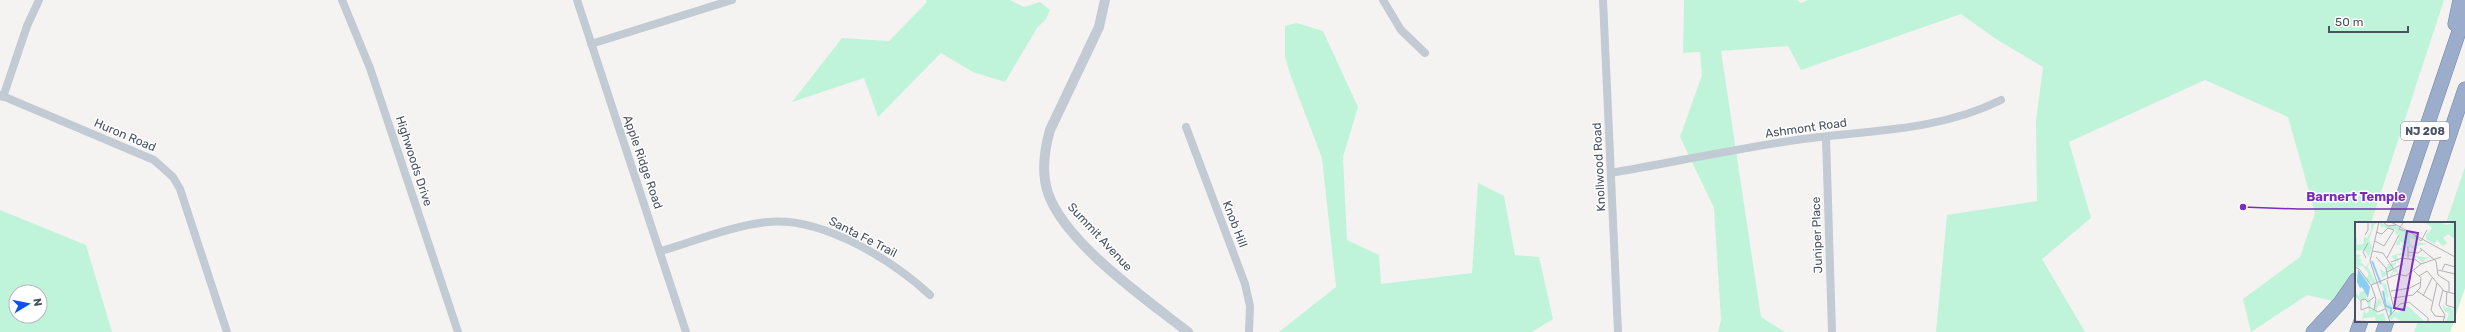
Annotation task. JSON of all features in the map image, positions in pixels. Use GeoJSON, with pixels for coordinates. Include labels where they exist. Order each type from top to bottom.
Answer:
{"type":"FeatureCollection","features":[{"type":"Feature","properties":{"kind":"highway"},"geometry":{"type":"LineString","coordinates":[[2440,87],[2460,0]]}},
{"type":"Feature","properties":{"kind":"highway","name":"NJ 208"},"geometry":{"type":"LineString","coordinates":[[2394,222],[2465,14]]}},
{"type":"Feature","properties":{"kind":"highway","name":"NJ 208"},"geometry":{"type":"LineString","coordinates":[[2421,222],[2465,89]]}},
{"type":"Feature","properties":{"kind":"highway"},"geometry":{"type":"LineString","coordinates":[[2387,222],[2411,174]]}},
{"type":"Feature","properties":{"kind":"highway"},"geometry":{"type":"LineString","coordinates":[[2313,332],[2340,302],[2355,281]]}},
{"type":"Feature","properties":{"kind":"highway"},"geometry":{"type":"LineString","coordinates":[[2357,332],[2361,322]]}},
{"type":"Feature","properties":{"kind":"highway"},"geometry":{"type":"LineString","coordinates":[[2383,332],[2387,322]]}},
{"type":"Feature","properties":{"kind":"highway"},"geometry":{"type":"LineString","coordinates":[[2393,332],[2396,322]]}},
{"type":"Feature","properties":{"kind":"street"},"geometry":{"type":"LineString","coordinates":[[1,96],[27,26],[39,0]]}},
{"type":"Feature","properties":{"kind":"street","name":"Highwoods Drive"},"geometry":{"type":"LineString","coordinates":[[342,0],[370,68],[458,332]]}},
{"type":"Feature","properties":{"kind":"street","name":"Apple Ridge Road"},"geometry":{"type":"LineString","coordinates":[[577,0],[661,251],[686,332]]}},
{"type":"Feature","properties":{"kind":"street"},"geometry":{"type":"LineString","coordinates":[[591,44],[732,0]]}},
{"type":"Feature","properties":{"kind":"street","name":"Summit Avenue"},"geometry":{"type":"LineString","coordinates":[[1106,0],[1099,27],[1050,130],[1045,145],[1044,161],[1048,193],[1063,221],[1092,252],[1130,287],[1188,332]]}},
{"type":"Feature","properties":{"kind":"street"},"geometry":{"type":"LineString","coordinates":[[1383,0],[1401,30],[1425,52]]}},
{"type":"Feature","properties":{"kind":"street","name":"Knollwood Road"},"geometry":{"type":"LineString","coordinates":[[1603,0],[1618,332]]}},
{"type":"Feature","properties":{"kind":"street","name":"Huron Road"},"geometry":{"type":"LineString","coordinates":[[1,96],[154,160],[165,167],[180,188],[227,332]]}},
{"type":"Feature","properties":{"kind":"street","name":"Ashmont Road"},"geometry":{"type":"LineString","coordinates":[[1611,173],[1826,137],[1930,125],[1979,111],[2001,100]]}},
{"type":"Feature","properties":{"kind":"street","name":"Knob Hill"},"geometry":{"type":"LineString","coordinates":[[1186,127],[1245,284],[1250,306],[1249,332]]}},
{"type":"Feature","properties":{"kind":"street","name":"Juniper Place"},"geometry":{"type":"LineString","coordinates":[[1826,137],[1832,332]]}},
{"type":"Feature","properties":{"kind":"street","name":"Santa Fe Trail"},"geometry":{"type":"LineString","coordinates":[[661,251],[749,225],[774,222],[805,224],[841,237],[907,274],[930,295]]}},
{"type":"Feature","properties":{"kind":"shaded area"},"geometry":{"type":"Polygon","coordinates":[[[2465,288],[2465,332],[2450,332],[2454,322],[2455,322],[2465,288]]]}},
{"type":"Feature","properties":{"kind":"green space"},"geometry":{"type":"Polygon","coordinates":[[[926,0],[1010,0],[1024,7],[1040,2],[1050,10],[1046,19],[1037,28],[1005,82],[973,72],[941,53],[878,117],[864,78],[792,102],[842,38],[889,41],[927,2],[926,0]]]}},
{"type":"Feature","properties":{"kind":"green space"},"geometry":{"type":"Polygon","coordinates":[[[1684,0],[1797,0],[1801,3],[1808,0],[2444,0],[2371,222],[2355,222],[2355,273],[2345,304],[2307,295],[2251,332],[2243,299],[2300,257],[2315,213],[2288,117],[2205,80],[2069,142],[2091,218],[2042,259],[2085,332],[1936,332],[1947,215],[2037,201],[2036,121],[2043,67],[1996,39],[1961,14],[1801,70],[1788,46],[1721,51],[1761,317],[1785,332],[1718,332],[1721,320],[1714,208],[1680,137],[1702,75],[1700,52],[1683,53],[1684,0]]]}},
{"type":"Feature","properties":{"kind":"green space"},"geometry":{"type":"Polygon","coordinates":[[[1297,23],[1323,31],[1358,107],[1343,157],[1347,240],[1379,255],[1381,284],[1472,273],[1478,183],[1504,196],[1515,255],[1539,257],[1553,319],[1532,332],[1279,332],[1336,287],[1322,158],[1290,74],[1285,56],[1285,26],[1297,23]]]}},
{"type":"Feature","properties":{"kind":"green space"},"geometry":{"type":"Polygon","coordinates":[[[2465,167],[2465,288],[2455,317],[2455,222],[2446,222],[2465,167]]]}},
{"type":"Feature","properties":{"kind":"green space"},"geometry":{"type":"Polygon","coordinates":[[[0,210],[86,245],[112,332],[0,332],[0,210]]]}},
{"type":"Feature","properties":{"kind":"green space"},"geometry":{"type":"Polygon","coordinates":[[[2418,322],[2454,322],[2450,332],[2414,332],[2418,322]]]}},
{"type":"Feature","properties":{"kind":"place","name":"Barnert Temple"},"geometry":{"type":"Point","coordinates":[2243,207]}}]}
